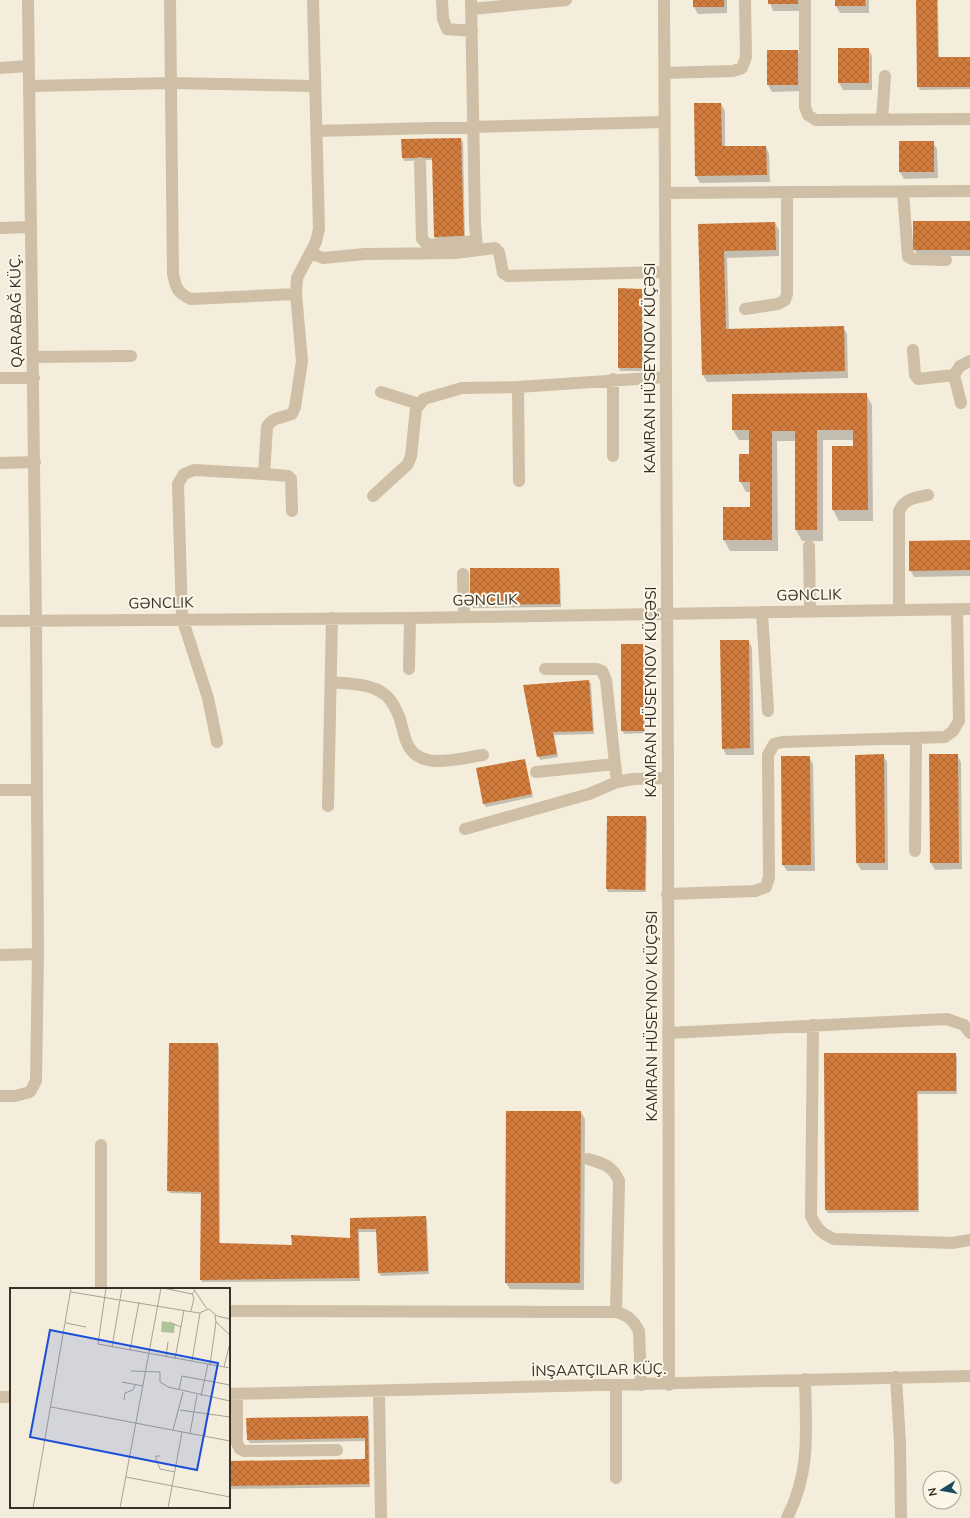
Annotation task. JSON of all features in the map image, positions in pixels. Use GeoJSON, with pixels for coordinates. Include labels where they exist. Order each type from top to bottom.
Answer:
{"type":"FeatureCollection","features":[{"type":"Feature","properties":{"kind":"street","name":"QARABAĞ KÜÇ."},"geometry":{"type":"LineString","coordinates":[[0,1096],[15,1096],[30,1092],[36,1081],[38,954],[35,462],[34,357],[30,227],[30,86],[28,66],[28,0]]}},
{"type":"Feature","properties":{"kind":"street"},"geometry":{"type":"LineString","coordinates":[[170,0],[173,274],[176,287],[181,295],[191,299],[296,294]]}},
{"type":"Feature","properties":{"kind":"street"},"geometry":{"type":"LineString","coordinates":[[264,474],[267,427],[270,422],[276,418],[292,414],[298,394],[302,361],[296,294],[297,278],[316,242],[319,229],[314,86],[313,0]]}},
{"type":"Feature","properties":{"kind":"street"},"geometry":{"type":"LineString","coordinates":[[442,0],[443,20],[447,29],[472,31]]}},
{"type":"Feature","properties":{"kind":"street"},"geometry":{"type":"LineString","coordinates":[[477,245],[473,126],[472,4],[566,0]]}},
{"type":"Feature","properties":{"kind":"street","name":"KAMRAN HÜSEYNOV KÜÇƏSI"},"geometry":{"type":"LineString","coordinates":[[664,0],[668,778],[668,1385]]}},
{"type":"Feature","properties":{"kind":"street"},"geometry":{"type":"LineString","coordinates":[[664,73],[733,71],[742,68],[746,57],[745,0]]}},
{"type":"Feature","properties":{"kind":"street"},"geometry":{"type":"LineString","coordinates":[[805,0],[805,107],[808,115],[816,120],[970,119]]}},
{"type":"Feature","properties":{"kind":"street"},"geometry":{"type":"LineString","coordinates":[[0,68],[28,66]]}},
{"type":"Feature","properties":{"kind":"street"},"geometry":{"type":"LineString","coordinates":[[882,119],[885,76]]}},
{"type":"Feature","properties":{"kind":"street"},"geometry":{"type":"LineString","coordinates":[[30,86],[172,84],[314,86]]}},
{"type":"Feature","properties":{"kind":"street"},"geometry":{"type":"LineString","coordinates":[[316,131],[664,122]]}},
{"type":"Feature","properties":{"kind":"street"},"geometry":{"type":"LineString","coordinates":[[420,163],[422,239],[428,245],[477,245],[495,248],[499,252],[503,273],[508,276],[665,272]]}},
{"type":"Feature","properties":{"kind":"street"},"geometry":{"type":"LineString","coordinates":[[665,192],[970,191]]}},
{"type":"Feature","properties":{"kind":"street"},"geometry":{"type":"LineString","coordinates":[[745,309],[778,304],[785,300],[787,294],[787,192]]}},
{"type":"Feature","properties":{"kind":"street"},"geometry":{"type":"LineString","coordinates":[[903,192],[906,253],[908,257],[912,259],[946,260]]}},
{"type":"Feature","properties":{"kind":"street"},"geometry":{"type":"LineString","coordinates":[[0,228],[30,227]]}},
{"type":"Feature","properties":{"kind":"street"},"geometry":{"type":"LineString","coordinates":[[310,253],[323,258],[365,254],[455,253],[477,245]]}},
{"type":"Feature","properties":{"kind":"street"},"geometry":{"type":"LineString","coordinates":[[913,350],[915,375],[918,379],[954,375]]}},
{"type":"Feature","properties":{"kind":"street"},"geometry":{"type":"LineString","coordinates":[[34,357],[131,356]]}},
{"type":"Feature","properties":{"kind":"street"},"geometry":{"type":"LineString","coordinates":[[961,403],[954,375],[960,366],[970,361]]}},
{"type":"Feature","properties":{"kind":"street"},"geometry":{"type":"LineString","coordinates":[[373,496],[408,464],[419,404],[424,399],[458,389],[518,387],[613,379],[666,377]]}},
{"type":"Feature","properties":{"kind":"street"},"geometry":{"type":"LineString","coordinates":[[0,378],[34,378]]}},
{"type":"Feature","properties":{"kind":"street"},"geometry":{"type":"LineString","coordinates":[[613,379],[613,456]]}},
{"type":"Feature","properties":{"kind":"street"},"geometry":{"type":"LineString","coordinates":[[518,387],[519,481]]}},
{"type":"Feature","properties":{"kind":"street"},"geometry":{"type":"LineString","coordinates":[[381,392],[419,404]]}},
{"type":"Feature","properties":{"kind":"street"},"geometry":{"type":"LineString","coordinates":[[0,463],[35,462]]}},
{"type":"Feature","properties":{"kind":"street"},"geometry":{"type":"LineString","coordinates":[[217,742],[208,698],[182,618],[178,484],[180,478],[184,474],[194,470],[288,476],[291,480],[292,511]]}},
{"type":"Feature","properties":{"kind":"street"},"geometry":{"type":"LineString","coordinates":[[899,610],[899,511],[902,503],[908,499],[928,495]]}},
{"type":"Feature","properties":{"kind":"street"},"geometry":{"type":"LineString","coordinates":[[809,546],[810,611]]}},
{"type":"Feature","properties":{"kind":"street"},"geometry":{"type":"LineString","coordinates":[[463,574],[464,617]]}},
{"type":"Feature","properties":{"kind":"street"},"geometry":{"type":"LineString","coordinates":[[667,894],[755,891],[766,887],[769,877],[768,755],[774,744],[782,742],[945,737],[953,731],[959,721],[957,609]]}},
{"type":"Feature","properties":{"kind":"street","name":"GƏNCLIK"},"geometry":{"type":"LineString","coordinates":[[0,621],[182,618],[410,618],[667,612],[970,609]]}},
{"type":"Feature","properties":{"kind":"street"},"geometry":{"type":"LineString","coordinates":[[762,612],[768,711]]}},
{"type":"Feature","properties":{"kind":"street"},"geometry":{"type":"LineString","coordinates":[[328,806],[332,618]]}},
{"type":"Feature","properties":{"kind":"street"},"geometry":{"type":"LineString","coordinates":[[409,669],[410,618]]}},
{"type":"Feature","properties":{"kind":"street"},"geometry":{"type":"LineString","coordinates":[[545,669],[597,669],[602,671],[606,680],[617,782]]}},
{"type":"Feature","properties":{"kind":"street"},"geometry":{"type":"LineString","coordinates":[[331,682],[369,687],[385,694],[393,704],[400,719],[407,744],[413,753],[422,759],[431,761],[450,760],[482,755]]}},
{"type":"Feature","properties":{"kind":"street"},"geometry":{"type":"LineString","coordinates":[[915,851],[916,739]]}},
{"type":"Feature","properties":{"kind":"street"},"geometry":{"type":"LineString","coordinates":[[536,772],[615,764]]}},
{"type":"Feature","properties":{"kind":"street"},"geometry":{"type":"LineString","coordinates":[[465,829],[589,794],[617,782],[633,779],[668,778]]}},
{"type":"Feature","properties":{"kind":"street"},"geometry":{"type":"LineString","coordinates":[[0,790],[36,790]]}},
{"type":"Feature","properties":{"kind":"street"},"geometry":{"type":"LineString","coordinates":[[0,955],[38,954]]}},
{"type":"Feature","properties":{"kind":"street"},"geometry":{"type":"LineString","coordinates":[[668,1033],[814,1024],[947,1019],[964,1025],[970,1033]]}},
{"type":"Feature","properties":{"kind":"street"},"geometry":{"type":"LineString","coordinates":[[814,1024],[811,1216],[816,1226],[824,1234],[834,1239],[952,1242],[970,1240]]}},
{"type":"Feature","properties":{"kind":"street"},"geometry":{"type":"LineString","coordinates":[[101,1145],[101,1288]]}},
{"type":"Feature","properties":{"kind":"street"},"geometry":{"type":"LineString","coordinates":[[588,1159],[606,1165],[616,1172],[619,1181],[616,1312]]}},
{"type":"Feature","properties":{"kind":"street"},"geometry":{"type":"LineString","coordinates":[[230,1311],[616,1312],[627,1315],[635,1323],[639,1331],[641,1385]]}},
{"type":"Feature","properties":{"kind":"street"},"geometry":{"type":"LineString","coordinates":[[337,1450],[244,1452],[237,1443],[233,1394],[668,1385],[805,1379],[970,1376]]}},
{"type":"Feature","properties":{"kind":"street"},"geometry":{"type":"LineString","coordinates":[[896,1378],[900,1443],[901,1518]]}},
{"type":"Feature","properties":{"kind":"street"},"geometry":{"type":"LineString","coordinates":[[787,1518],[794,1504],[802,1479],[807,1453],[805,1379]]}},
{"type":"Feature","properties":{"kind":"street"},"geometry":{"type":"LineString","coordinates":[[616,1386],[616,1478]]}},
{"type":"Feature","properties":{"kind":"street"},"geometry":{"type":"LineString","coordinates":[[378,1392],[381,1518]]}},
{"type":"Feature","properties":{"kind":"building"},"geometry":{"type":"Polygon","coordinates":[[[693,0],[724,0],[724,7],[693,7],[693,0]]]}},
{"type":"Feature","properties":{"kind":"building"},"geometry":{"type":"Polygon","coordinates":[[[768,0],[798,0],[798,4],[768,4],[768,0]]]}},
{"type":"Feature","properties":{"kind":"building"},"geometry":{"type":"Polygon","coordinates":[[[835,0],[865,0],[866,6],[835,6],[835,0]]]}},
{"type":"Feature","properties":{"kind":"building"},"geometry":{"type":"Polygon","coordinates":[[[916,0],[937,0],[938,57],[970,57],[970,87],[917,87],[916,0]]]}},
{"type":"Feature","properties":{"kind":"building"},"geometry":{"type":"Polygon","coordinates":[[[838,48],[869,48],[869,83],[838,83],[838,48]]]}},
{"type":"Feature","properties":{"kind":"building"},"geometry":{"type":"Polygon","coordinates":[[[767,50],[798,50],[798,85],[767,85],[767,50]]]}},
{"type":"Feature","properties":{"kind":"building"},"geometry":{"type":"Polygon","coordinates":[[[694,103],[721,103],[722,146],[766,146],[767,175],[695,176],[694,103]]]}},
{"type":"Feature","properties":{"kind":"building"},"geometry":{"type":"Polygon","coordinates":[[[461,138],[464,236],[434,237],[432,158],[402,158],[401,139],[461,138]]]}},
{"type":"Feature","properties":{"kind":"building"},"geometry":{"type":"Polygon","coordinates":[[[899,141],[934,141],[934,172],[899,172],[899,141]]]}},
{"type":"Feature","properties":{"kind":"building"},"geometry":{"type":"Polygon","coordinates":[[[913,221],[970,221],[970,250],[913,250],[913,221]]]}},
{"type":"Feature","properties":{"kind":"building"},"geometry":{"type":"Polygon","coordinates":[[[775,222],[776,250],[724,251],[726,329],[844,326],[845,371],[702,375],[698,224],[775,222]]]}},
{"type":"Feature","properties":{"kind":"building"},"geometry":{"type":"Polygon","coordinates":[[[618,288],[642,289],[642,368],[618,368],[618,288]]]}},
{"type":"Feature","properties":{"kind":"building"},"geometry":{"type":"Polygon","coordinates":[[[867,393],[868,510],[832,510],[832,446],[853,446],[853,430],[817,430],[817,530],[795,530],[795,431],[772,431],[772,540],[723,540],[723,507],[750,507],[750,482],[739,482],[739,454],[749,454],[749,430],[732,430],[732,394],[867,393]]]}},
{"type":"Feature","properties":{"kind":"building"},"geometry":{"type":"Polygon","coordinates":[[[970,540],[970,570],[909,571],[909,541],[970,540]]]}},
{"type":"Feature","properties":{"kind":"building"},"geometry":{"type":"Polygon","coordinates":[[[470,568],[559,568],[560,604],[470,605],[470,568]]]}},
{"type":"Feature","properties":{"kind":"building"},"geometry":{"type":"Polygon","coordinates":[[[720,640],[749,640],[750,748],[722,749],[720,640]]]}},
{"type":"Feature","properties":{"kind":"building"},"geometry":{"type":"Polygon","coordinates":[[[621,644],[643,644],[644,731],[621,731],[621,644]]]}},
{"type":"Feature","properties":{"kind":"building"},"geometry":{"type":"Polygon","coordinates":[[[589,680],[593,731],[553,732],[557,754],[537,757],[523,685],[589,680]]]}},
{"type":"Feature","properties":{"kind":"building"},"geometry":{"type":"Polygon","coordinates":[[[884,754],[885,863],[856,863],[855,755],[884,754]]]}},
{"type":"Feature","properties":{"kind":"building"},"geometry":{"type":"Polygon","coordinates":[[[929,754],[958,754],[959,863],[930,863],[929,754]]]}},
{"type":"Feature","properties":{"kind":"building"},"geometry":{"type":"Polygon","coordinates":[[[781,756],[810,756],[811,865],[782,865],[781,756]]]}},
{"type":"Feature","properties":{"kind":"building"},"geometry":{"type":"Polygon","coordinates":[[[525,759],[532,794],[483,804],[476,768],[525,759]]]}},
{"type":"Feature","properties":{"kind":"building"},"geometry":{"type":"Polygon","coordinates":[[[607,816],[646,816],[645,890],[606,889],[607,816]]]}},
{"type":"Feature","properties":{"kind":"building"},"geometry":{"type":"Polygon","coordinates":[[[169,1043],[218,1043],[219,1243],[292,1245],[291,1235],[350,1238],[350,1218],[426,1216],[428,1271],[378,1273],[376,1229],[358,1229],[359,1278],[200,1280],[201,1192],[167,1191],[169,1043]]]}},
{"type":"Feature","properties":{"kind":"building"},"geometry":{"type":"Polygon","coordinates":[[[824,1053],[956,1053],[956,1091],[917,1091],[918,1210],[825,1210],[824,1053]]]}},
{"type":"Feature","properties":{"kind":"building"},"geometry":{"type":"Polygon","coordinates":[[[506,1111],[581,1111],[580,1283],[505,1283],[506,1111]]]}},
{"type":"Feature","properties":{"kind":"building"},"geometry":{"type":"Polygon","coordinates":[[[368,1416],[369,1484],[230,1486],[230,1461],[365,1459],[365,1438],[247,1440],[246,1418],[368,1416]]]}}]}
